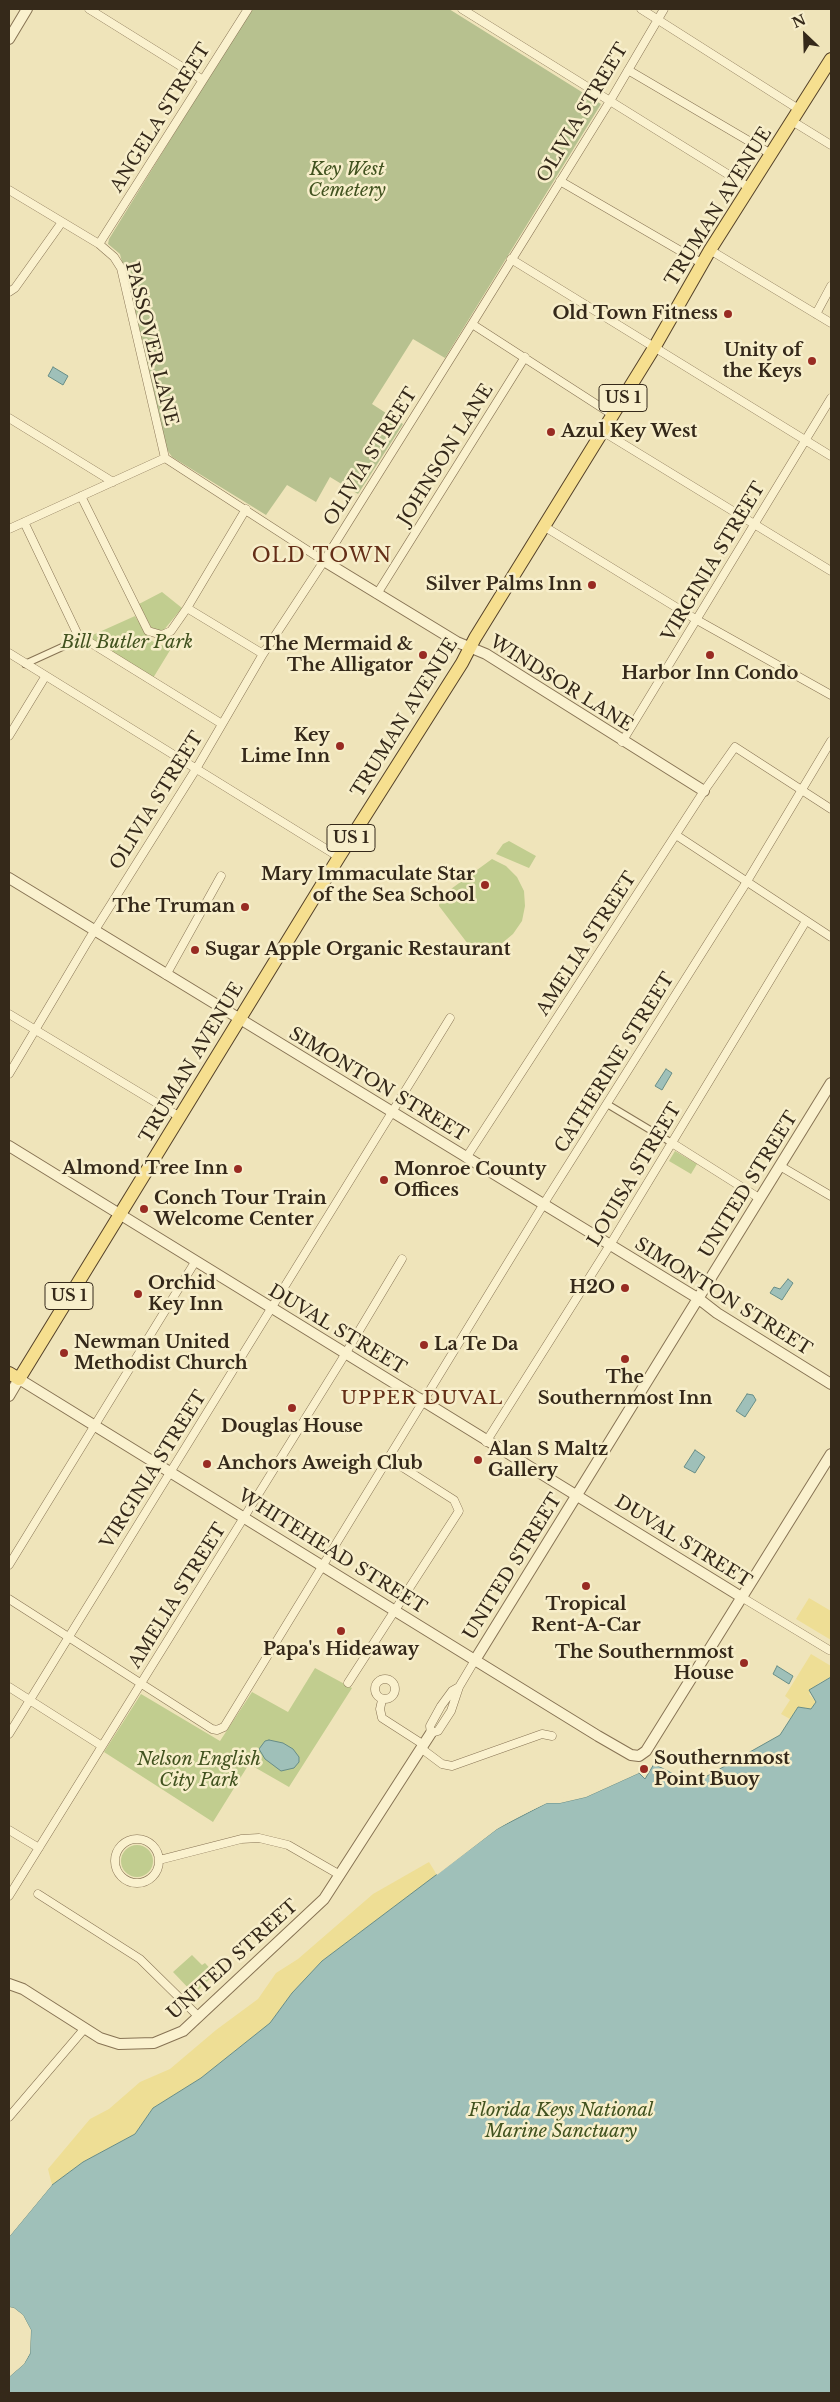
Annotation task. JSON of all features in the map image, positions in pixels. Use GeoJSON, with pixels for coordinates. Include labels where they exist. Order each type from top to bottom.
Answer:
{"type":"FeatureCollection","features":[{"type":"Feature","properties":{"kind":"main road","name":"TRUMAN AVENUE"},"geometry":{"type":"LineString","coordinates":[[14,1376],[120,1214],[339,857],[472,648],[475,638],[654,348],[710,250],[831,59]]}},
{"type":"Feature","properties":{"kind":"street"},"geometry":{"type":"LineString","coordinates":[[9,39],[27,9]]}},
{"type":"Feature","properties":{"kind":"street"},"geometry":{"type":"LineString","coordinates":[[89,9],[203,80]]}},
{"type":"Feature","properties":{"kind":"street","name":"ANGELA STREET"},"geometry":{"type":"LineString","coordinates":[[99,244],[248,9]]}},
{"type":"Feature","properties":{"kind":"street"},"geometry":{"type":"LineString","coordinates":[[462,9],[750,188]]}},
{"type":"Feature","properties":{"kind":"street"},"geometry":{"type":"LineString","coordinates":[[641,9],[800,110]]}},
{"type":"Feature","properties":{"kind":"street","name":"OLIVIA STREET"},"geometry":{"type":"LineString","coordinates":[[9,1074],[94,930],[196,769],[263,654],[324,561],[472,324],[610,101],[664,9]]}},
{"type":"Feature","properties":{"kind":"street"},"geometry":{"type":"LineString","coordinates":[[628,70],[771,154]]}},
{"type":"Feature","properties":{"kind":"street"},"geometry":{"type":"LineString","coordinates":[[792,121],[831,145]]}},
{"type":"Feature","properties":{"kind":"street"},"geometry":{"type":"LineString","coordinates":[[560,181],[703,264]]}},
{"type":"Feature","properties":{"kind":"street","name":"PASSOVER LANE"},"geometry":{"type":"LineString","coordinates":[[9,190],[99,244],[114,257],[121,268],[165,458]]}},
{"type":"Feature","properties":{"kind":"street"},"geometry":{"type":"LineString","coordinates":[[9,292],[15,288],[62,222]]}},
{"type":"Feature","properties":{"kind":"street"},"geometry":{"type":"LineString","coordinates":[[710,250],[831,323]]}},
{"type":"Feature","properties":{"kind":"street"},"geometry":{"type":"LineString","coordinates":[[511,259],[831,456]]}},
{"type":"Feature","properties":{"kind":"street"},"geometry":{"type":"LineString","coordinates":[[816,314],[831,286]]}},
{"type":"Feature","properties":{"kind":"street"},"geometry":{"type":"LineString","coordinates":[[472,324],[612,415]]}},
{"type":"Feature","properties":{"kind":"street","name":"JOHNSON LANE"},"geometry":{"type":"LineString","coordinates":[[377,594],[525,357]]}},
{"type":"Feature","properties":{"kind":"street","name":"VIRGINIA STREET"},"geometry":{"type":"LineString","coordinates":[[622,742],[831,398]]}},
{"type":"Feature","properties":{"kind":"street"},"geometry":{"type":"LineString","coordinates":[[9,418],[113,482]]}},
{"type":"Feature","properties":{"kind":"street"},"geometry":{"type":"LineString","coordinates":[[602,431],[755,522],[831,571]]}},
{"type":"Feature","properties":{"kind":"street"},"geometry":{"type":"LineString","coordinates":[[9,529],[165,458]]}},
{"type":"Feature","properties":{"kind":"street","name":"WINDSOR LANE"},"geometry":{"type":"LineString","coordinates":[[165,458],[377,594],[458,642],[486,654],[622,742],[704,791]]}},
{"type":"Feature","properties":{"kind":"street"},"geometry":{"type":"LineString","coordinates":[[81,496],[148,631],[162,635],[170,631],[187,608],[246,509]]}},
{"type":"Feature","properties":{"kind":"street"},"geometry":{"type":"LineString","coordinates":[[24,522],[78,635],[222,724]]}},
{"type":"Feature","properties":{"kind":"street"},"geometry":{"type":"LineString","coordinates":[[545,527],[697,620],[831,695]]}},
{"type":"Feature","properties":{"kind":"street"},"geometry":{"type":"LineString","coordinates":[[187,608],[263,654]]}},
{"type":"Feature","properties":{"kind":"street"},"geometry":{"type":"LineString","coordinates":[[24,664],[82,638]]}},
{"type":"Feature","properties":{"kind":"street"},"geometry":{"type":"LineString","coordinates":[[9,653],[339,857]]}},
{"type":"Feature","properties":{"kind":"street"},"geometry":{"type":"LineString","coordinates":[[9,736],[45,677]]}},
{"type":"Feature","properties":{"kind":"street","name":"CATHERINE STREET"},"geometry":{"type":"LineString","coordinates":[[142,1683],[212,1729],[218,1730],[224,1727],[422,1402],[746,883],[831,742]]}},
{"type":"Feature","properties":{"kind":"street","name":"AMELIA STREET"},"geometry":{"type":"LineString","coordinates":[[466,1158],[704,791],[735,747],[801,790]]}},
{"type":"Feature","properties":{"kind":"street"},"geometry":{"type":"LineString","coordinates":[[801,790],[831,809]]}},
{"type":"Feature","properties":{"kind":"street"},"geometry":{"type":"LineString","coordinates":[[676,835],[746,883],[831,937]]}},
{"type":"Feature","properties":{"kind":"street"},"geometry":{"type":"LineString","coordinates":[[166,975],[221,876]]}},
{"type":"Feature","properties":{"kind":"street","name":"SIMONTON STREET"},"geometry":{"type":"LineString","coordinates":[[9,878],[699,1299],[725,1318],[831,1384]]}},
{"type":"Feature","properties":{"kind":"street","name":"LOUISA STREET"},"geometry":{"type":"LineString","coordinates":[[486,1442],[610,1245],[806,922]]}},
{"type":"Feature","properties":{"kind":"street"},"geometry":{"type":"LineString","coordinates":[[9,1014],[35,1032],[180,1117]]}},
{"type":"Feature","properties":{"kind":"street","name":"VIRGINIA STREET"},"geometry":{"type":"LineString","coordinates":[[9,1734],[450,1018]]}},
{"type":"Feature","properties":{"kind":"street","name":"UNITED STREET"},"geometry":{"type":"LineString","coordinates":[[9,1984],[23,1989],[100,2038],[119,2044],[137,2045],[154,2043],[171,2037],[199,2017],[324,1899],[431,1733],[438,1731],[451,1711],[459,1687],[475,1660],[699,1299],[759,1198],[828,1095],[831,1083]]}},
{"type":"Feature","properties":{"kind":"street"},"geometry":{"type":"LineString","coordinates":[[607,1104],[759,1198]]}},
{"type":"Feature","properties":{"kind":"street","name":"DUVAL STREET"},"geometry":{"type":"LineString","coordinates":[[9,1146],[486,1442],[829,1650]]}},
{"type":"Feature","properties":{"kind":"street"},"geometry":{"type":"LineString","coordinates":[[780,1166],[831,1196]]}},
{"type":"Feature","properties":{"kind":"street","name":"AMELIA STREET"},"geometry":{"type":"LineString","coordinates":[[9,1896],[244,1518],[402,1259]]}},
{"type":"Feature","properties":{"kind":"street"},"geometry":{"type":"LineString","coordinates":[[9,1565],[196,1262]]}},
{"type":"Feature","properties":{"kind":"street","name":"TRUMAN AVENUE"},"geometry":{"type":"LineString","coordinates":[[9,1396],[14,1376]]}},
{"type":"Feature","properties":{"kind":"street","name":"WHITEHEAD STREET"},"geometry":{"type":"LineString","coordinates":[[14,1376],[170,1474],[322,1565],[393,1611],[631,1755],[639,1756],[646,1751],[743,1598]]}},
{"type":"Feature","properties":{"kind":"street"},"geometry":{"type":"LineString","coordinates":[[743,1598],[831,1454]]}},
{"type":"Feature","properties":{"kind":"street"},"geometry":{"type":"LineString","coordinates":[[348,1683],[459,1511],[458,1505],[454,1500],[388,1458]]}},
{"type":"Feature","properties":{"kind":"street"},"geometry":{"type":"LineString","coordinates":[[9,1598],[142,1683]]}},
{"type":"Feature","properties":{"kind":"street"},"geometry":{"type":"LineString","coordinates":[[9,1687],[102,1746]]}},
{"type":"Feature","properties":{"kind":"street"},"geometry":{"type":"LineString","coordinates":[[382,1700],[380,1709],[382,1718],[423,1747],[442,1764],[452,1766],[542,1734],[552,1736]]}},
{"type":"Feature","properties":{"kind":"street"},"geometry":{"type":"LineString","coordinates":[[9,1830],[39,1848]]}},
{"type":"Feature","properties":{"kind":"street"},"geometry":{"type":"LineString","coordinates":[[159,1860],[241,1839],[259,1838],[288,1845],[340,1875]]}},
{"type":"Feature","properties":{"kind":"street"},"geometry":{"type":"LineString","coordinates":[[134,1839],[148,1842],[157,1852],[159,1860],[155,1873],[143,1882],[136,1883],[123,1878],[115,1866],[115,1858],[121,1846],[134,1839]]}},
{"type":"Feature","properties":{"kind":"street"},"geometry":{"type":"LineString","coordinates":[[38,1894],[140,1959],[199,2017]]}},
{"type":"Feature","properties":{"kind":"street"},"geometry":{"type":"LineString","coordinates":[[9,2117],[85,2028]]}},
{"type":"Feature","properties":{"kind":"green space","name":"Key West Cemetery"},"geometry":{"type":"Polygon","coordinates":[[[251,9],[449,9],[601,104],[445,358],[413,339],[372,404],[403,424],[358,494],[330,477],[316,502],[287,485],[266,515],[172,457],[166,448],[120,254],[108,244],[109,239],[251,9]]]}},
{"type":"Feature","properties":{"kind":"green space","name":"Bill Butler Park"},"geometry":{"type":"Polygon","coordinates":[[[162,592],[182,608],[163,631],[152,629],[139,604],[162,592]]]}},
{"type":"Feature","properties":{"kind":"green space","name":"Bill Butler Park"},"geometry":{"type":"Polygon","coordinates":[[[135,616],[150,640],[160,645],[172,647],[150,683],[86,638],[135,616]]]}},
{"type":"Feature","properties":{"kind":"green space"},"geometry":{"type":"Polygon","coordinates":[[[509,841],[536,856],[529,868],[496,854],[503,844],[509,841]]]}},
{"type":"Feature","properties":{"kind":"green space"},"geometry":{"type":"Polygon","coordinates":[[[492,859],[506,866],[517,877],[524,891],[525,906],[522,921],[513,934],[501,944],[486,949],[471,948],[439,906],[440,897],[492,859]]]}},
{"type":"Feature","properties":{"kind":"green space"},"geometry":{"type":"Polygon","coordinates":[[[675,1151],[697,1164],[691,1174],[669,1161],[675,1151]]]}},
{"type":"Feature","properties":{"kind":"green space","name":"Nelson English City Park"},"geometry":{"type":"Polygon","coordinates":[[[315,1668],[352,1688],[289,1787],[249,1764],[213,1822],[104,1752],[141,1694],[220,1741],[252,1692],[288,1712],[315,1668]]]}},
{"type":"Feature","properties":{"kind":"green space"},"geometry":{"type":"Polygon","coordinates":[[[137,1845],[149,1849],[153,1861],[149,1873],[137,1877],[125,1873],[121,1861],[125,1849],[137,1845]]]}},
{"type":"Feature","properties":{"kind":"green space"},"geometry":{"type":"Polygon","coordinates":[[[192,1955],[202,1965],[205,1963],[215,1974],[194,1994],[173,1972],[192,1955]]]}},
{"type":"Feature","properties":{"kind":"sand"},"geometry":{"type":"Polygon","coordinates":[[[809,1598],[831,1611],[831,1640],[796,1619],[809,1598]]]}},
{"type":"Feature","properties":{"kind":"sand"},"geometry":{"type":"Polygon","coordinates":[[[811,1654],[831,1666],[831,1677],[819,1683],[809,1694],[816,1702],[811,1709],[798,1707],[790,1719],[781,1714],[790,1700],[785,1696],[811,1654]]]}},
{"type":"Feature","properties":{"kind":"sand"},"geometry":{"type":"Polygon","coordinates":[[[429,1862],[437,1875],[322,1961],[292,1993],[270,2023],[201,2078],[153,2108],[135,2134],[83,2162],[52,2185],[48,2169],[90,2119],[109,2109],[140,2082],[170,2069],[216,2030],[258,1999],[276,1973],[298,1959],[373,1894],[429,1862]]]}},
{"type":"Feature","properties":{"kind":"water"},"geometry":{"type":"Polygon","coordinates":[[[53,367],[68,376],[63,385],[48,376],[53,367]]]}},
{"type":"Feature","properties":{"kind":"water"},"geometry":{"type":"Polygon","coordinates":[[[666,1069],[672,1073],[662,1090],[655,1086],[666,1069]]]}},
{"type":"Feature","properties":{"kind":"water"},"geometry":{"type":"Polygon","coordinates":[[[788,1279],[793,1283],[782,1300],[770,1293],[774,1287],[780,1289],[788,1279]]]}},
{"type":"Feature","properties":{"kind":"water"},"geometry":{"type":"Polygon","coordinates":[[[747,1394],[753,1395],[756,1400],[745,1417],[736,1411],[747,1394]]]}},
{"type":"Feature","properties":{"kind":"water"},"geometry":{"type":"Polygon","coordinates":[[[695,1450],[705,1457],[695,1473],[684,1467],[695,1450]]]}},
{"type":"Feature","properties":{"kind":"water"},"geometry":{"type":"Polygon","coordinates":[[[777,1666],[793,1676],[789,1684],[773,1674],[777,1666]]]}},
{"type":"Feature","properties":{"kind":"water","name":"Florida Keys National Marine Sanctuary"},"geometry":{"type":"Polygon","coordinates":[[[831,1677],[831,2393],[9,2393],[9,2377],[24,2364],[30,2354],[31,2330],[23,2315],[14,2308],[9,2307],[9,2237],[52,2185],[83,2162],[135,2134],[153,2108],[201,2078],[270,2023],[292,1993],[322,1961],[497,1829],[547,1803],[560,1803],[586,1797],[639,1773],[645,1779],[654,1764],[693,1784],[780,1735],[798,1707],[811,1709],[816,1702],[809,1690],[831,1677]]]}},
{"type":"Feature","properties":{"kind":"water"},"geometry":{"type":"Polygon","coordinates":[[[265,1741],[283,1743],[293,1749],[299,1757],[299,1762],[294,1768],[281,1771],[265,1759],[259,1749],[265,1741]]]}},
{"type":"Feature","properties":{"kind":"pier"},"geometry":{"type":"Polygon","coordinates":[[[636,1771],[639,1773],[586,1797],[560,1803],[547,1803],[516,1818],[497,1829],[437,1875],[435,1872],[514,1815],[546,1801],[585,1794],[636,1771]]]}},
{"type":"Feature","properties":{"kind":"pier"},"geometry":{"type":"Polygon","coordinates":[[[51,2182],[52,2185],[9,2237],[9,2234],[51,2182]]]}},
{"type":"Feature","properties":{"kind":"pier"},"geometry":{"type":"Polygon","coordinates":[[[9,2307],[14,2308],[23,2315],[31,2330],[30,2353],[24,2364],[9,2377],[9,2373],[22,2363],[27,2353],[29,2331],[21,2317],[9,2310],[9,2307]]]}},
{"type":"Feature","properties":{"kind":"place","name":"Old Town Fitness"},"geometry":{"type":"Point","coordinates":[728,314]}},
{"type":"Feature","properties":{"kind":"place","name":"Unity of the Keys"},"geometry":{"type":"Point","coordinates":[812,361]}},
{"type":"Feature","properties":{"kind":"place","name":"Azul Key West"},"geometry":{"type":"Point","coordinates":[551,432]}},
{"type":"Feature","properties":{"kind":"place","name":"Silver Palms Inn"},"geometry":{"type":"Point","coordinates":[592,585]}},
{"type":"Feature","properties":{"kind":"place","name":"The Mermaid & The Alligator"},"geometry":{"type":"Point","coordinates":[423,655]}},
{"type":"Feature","properties":{"kind":"place","name":"Harbor Inn Condo"},"geometry":{"type":"Point","coordinates":[710,655]}},
{"type":"Feature","properties":{"kind":"place","name":"Key Lime Inn"},"geometry":{"type":"Point","coordinates":[340,746]}},
{"type":"Feature","properties":{"kind":"place","name":"Mary Immaculate Star of the Sea School"},"geometry":{"type":"Point","coordinates":[485,885]}},
{"type":"Feature","properties":{"kind":"place","name":"The Truman"},"geometry":{"type":"Point","coordinates":[245,907]}},
{"type":"Feature","properties":{"kind":"place","name":"Sugar Apple Organic Restaurant"},"geometry":{"type":"Point","coordinates":[195,950]}},
{"type":"Feature","properties":{"kind":"place","name":"Almond Tree Inn"},"geometry":{"type":"Point","coordinates":[238,1169]}},
{"type":"Feature","properties":{"kind":"place","name":"Monroe County Offices"},"geometry":{"type":"Point","coordinates":[384,1180]}},
{"type":"Feature","properties":{"kind":"place","name":"Conch Tour Train Welcome Center"},"geometry":{"type":"Point","coordinates":[144,1209]}},
{"type":"Feature","properties":{"kind":"place","name":"H2O"},"geometry":{"type":"Point","coordinates":[625,1288]}},
{"type":"Feature","properties":{"kind":"place","name":"Orchid Key Inn"},"geometry":{"type":"Point","coordinates":[138,1294]}},
{"type":"Feature","properties":{"kind":"place","name":"La Te Da"},"geometry":{"type":"Point","coordinates":[424,1345]}},
{"type":"Feature","properties":{"kind":"place","name":"Newman United Methodist Church"},"geometry":{"type":"Point","coordinates":[64,1353]}},
{"type":"Feature","properties":{"kind":"place","name":"The Southernmost Inn"},"geometry":{"type":"Point","coordinates":[625,1359]}},
{"type":"Feature","properties":{"kind":"place","name":"Douglas House"},"geometry":{"type":"Point","coordinates":[292,1408]}},
{"type":"Feature","properties":{"kind":"place","name":"Alan S Maltz Gallery"},"geometry":{"type":"Point","coordinates":[478,1460]}},
{"type":"Feature","properties":{"kind":"place","name":"Anchors Aweigh Club"},"geometry":{"type":"Point","coordinates":[207,1464]}},
{"type":"Feature","properties":{"kind":"place","name":"Tropical Rent-A-Car"},"geometry":{"type":"Point","coordinates":[586,1586]}},
{"type":"Feature","properties":{"kind":"place","name":"Papa's Hideaway"},"geometry":{"type":"Point","coordinates":[341,1631]}},
{"type":"Feature","properties":{"kind":"place","name":"The Southernmost House"},"geometry":{"type":"Point","coordinates":[744,1663]}},
{"type":"Feature","properties":{"kind":"place","name":"Southernmost Point Buoy"},"geometry":{"type":"Point","coordinates":[644,1769]}},
{"type":"Feature","properties":{"kind":"district","name":"OLD TOWN"},"geometry":{"type":"Point","coordinates":[322,556]}},
{"type":"Feature","properties":{"kind":"district","name":"UPPER DUVAL"},"geometry":{"type":"Point","coordinates":[422,1399]}}]}
